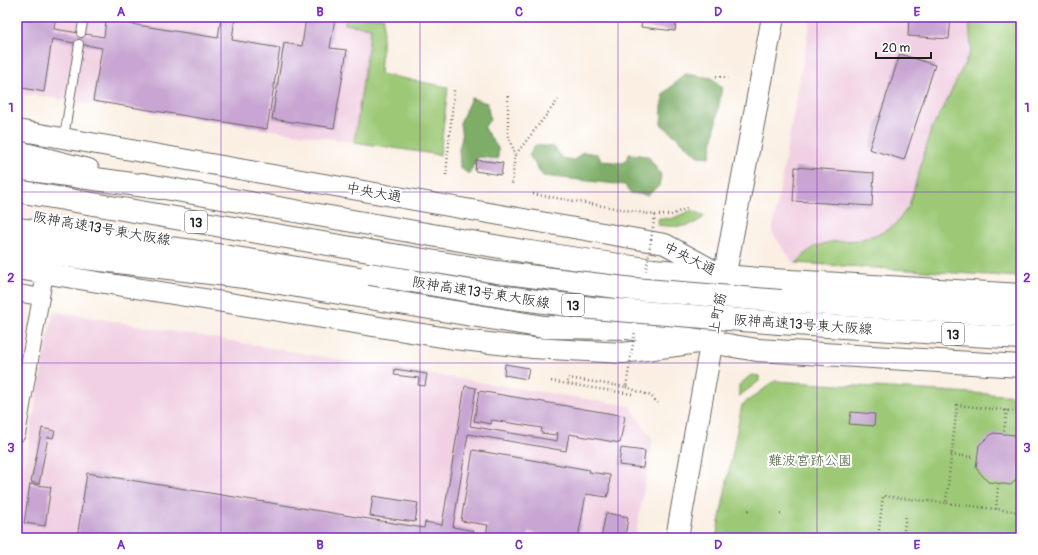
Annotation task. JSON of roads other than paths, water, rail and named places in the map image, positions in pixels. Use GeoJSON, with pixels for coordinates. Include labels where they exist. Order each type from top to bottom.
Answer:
{"type":"FeatureCollection","features":[{"type":"Feature","properties":{"kind":"main road","name":"上町筋"},"geometry":{"type":"LineString","coordinates":[[677,538],[724,276],[773,17]]}},
{"type":"Feature","properties":{"kind":"main road","name":"中央大通"},"geometry":{"type":"LineString","coordinates":[[17,152],[160,188],[523,251],[653,270],[724,276],[1021,294]]}},
{"type":"Feature","properties":{"kind":"main road"},"geometry":{"type":"LineString","coordinates":[[17,168],[160,188]]}},
{"type":"Feature","properties":{"kind":"main road","name":"阪神高速13号東大阪線"},"geometry":{"type":"LineString","coordinates":[[17,191],[497,272],[633,289],[886,308],[1021,316]]}},
{"type":"Feature","properties":{"kind":"main road","name":"阪神高速13号東大阪線"},"geometry":{"type":"LineString","coordinates":[[17,214],[506,297],[683,316],[1021,338]]}},
{"type":"Feature","properties":{"kind":"main road"},"geometry":{"type":"LineString","coordinates":[[17,229],[193,251],[460,303]]}},
{"type":"Feature","properties":{"kind":"main road"},"geometry":{"type":"LineString","coordinates":[[17,250],[460,303],[550,308],[627,328],[764,350],[1021,366]]}},
{"type":"Feature","properties":{"kind":"street","name":"中央大通"},"geometry":{"type":"LineString","coordinates":[[17,130],[64,137],[665,244],[724,276]]}},
{"type":"Feature","properties":{"kind":"street"},"geometry":{"type":"LineString","coordinates":[[17,269],[446,338],[533,348],[624,353],[712,342]]}},
{"type":"Feature","properties":{"kind":"street"},"geometry":{"type":"LineString","coordinates":[[17,434],[45,273]]}},
{"type":"Feature","properties":{"kind":"street"},"geometry":{"type":"LineString","coordinates":[[17,293],[41,297]]}},
{"type":"Feature","properties":{"kind":"lane"},"geometry":{"type":"LineString","coordinates":[[81,33],[84,17]]}},
{"type":"Feature","properties":{"kind":"lane"},"geometry":{"type":"LineString","coordinates":[[64,137],[79,44]]}},
{"type":"Feature","properties":{"kind":"park label","name":"難波宮跡公園"},"geometry":{"type":"Point","coordinates":[810,460]}}]}
